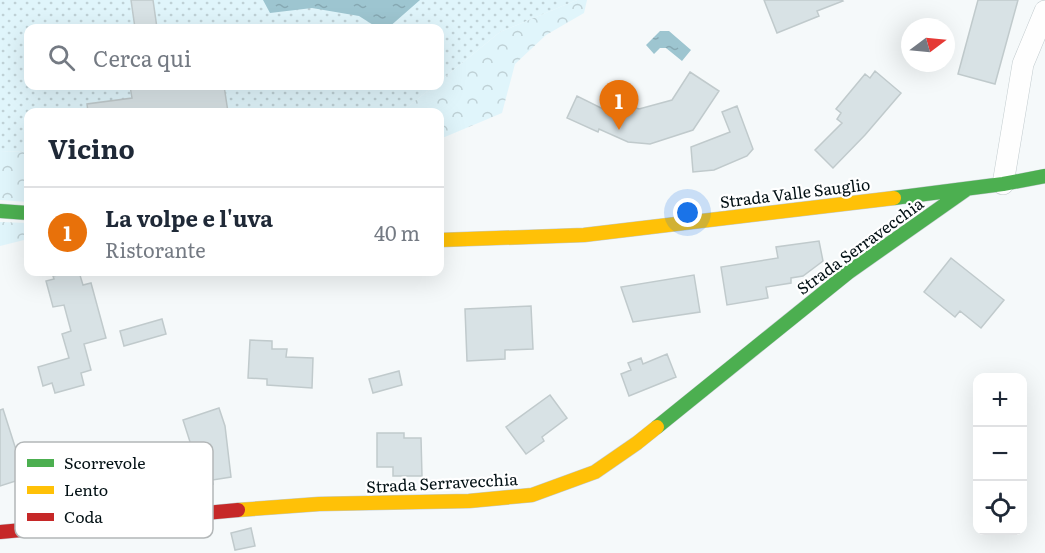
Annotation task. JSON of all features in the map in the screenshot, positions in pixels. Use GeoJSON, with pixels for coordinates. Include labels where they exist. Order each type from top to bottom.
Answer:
{"type":"FeatureCollection","features":[{"type":"Feature","properties":{"kind":"street"},"geometry":{"type":"LineString","coordinates":[[1003,184],[1023,64],[1045,11]]}},
{"type":"Feature","properties":{"kind":"street","name":"Strada Valle Sauglio"},"geometry":{"type":"LineString","coordinates":[[444,240],[584,235],[967,189],[1045,176]]}},
{"type":"Feature","properties":{"kind":"street","name":"Strada Serravecchia"},"geometry":{"type":"LineString","coordinates":[[213,513],[307,505],[469,501],[532,495],[595,472],[637,443],[849,272],[967,189]]}},
{"type":"Feature","properties":{"kind":"street"},"geometry":{"type":"LineString","coordinates":[[0,211],[24,213]]}},
{"type":"Feature","properties":{"kind":"street","name":"Strada Serravecchia"},"geometry":{"type":"LineString","coordinates":[[0,532],[15,531]]}},
{"type":"Feature","properties":{"kind":"green space"},"geometry":{"type":"Polygon","coordinates":[[[0,0],[577,0],[500,32],[444,78],[444,24],[24,24],[24,90],[429,90],[406,108],[24,108],[24,152],[0,151],[0,0]]]}},
{"type":"Feature","properties":{"kind":"green space"},"geometry":{"type":"Polygon","coordinates":[[[577,0],[587,0],[584,13],[546,35],[515,64],[502,113],[444,137],[444,108],[406,108],[429,90],[444,90],[444,78],[500,32],[577,0]]]}},
{"type":"Feature","properties":{"kind":"green space"},"geometry":{"type":"Polygon","coordinates":[[[0,151],[24,152],[24,202],[0,200],[0,151]]]}},
{"type":"Feature","properties":{"kind":"green space"},"geometry":{"type":"Polygon","coordinates":[[[0,222],[24,223],[24,240],[0,246],[0,222]]]}},
{"type":"Feature","properties":{"kind":"water"},"geometry":{"type":"Polygon","coordinates":[[[263,0],[420,0],[393,24],[372,24],[359,16],[312,8],[270,13],[263,0]]]}},
{"type":"Feature","properties":{"kind":"water"},"geometry":{"type":"Polygon","coordinates":[[[660,31],[669,31],[691,50],[682,61],[666,48],[660,48],[654,54],[646,45],[660,31]]]}},
{"type":"Feature","properties":{"kind":"building"},"geometry":{"type":"Polygon","coordinates":[[[131,0],[153,0],[156,24],[134,24],[131,0]]]}},
{"type":"Feature","properties":{"kind":"building"},"geometry":{"type":"Polygon","coordinates":[[[764,0],[843,1],[817,11],[819,16],[777,33],[764,0]]]}},
{"type":"Feature","properties":{"kind":"building"},"geometry":{"type":"Polygon","coordinates":[[[978,0],[1018,0],[995,84],[958,74],[978,0]]]}},
{"type":"Feature","properties":{"kind":"building"},"geometry":{"type":"Polygon","coordinates":[[[875,71],[901,93],[833,168],[815,150],[842,123],[837,119],[841,113],[836,109],[865,74],[870,78],[875,71]]]}},
{"type":"Feature","properties":{"kind":"building"},"geometry":{"type":"Polygon","coordinates":[[[690,72],[719,91],[693,130],[650,144],[628,142],[567,118],[577,96],[607,111],[611,99],[639,109],[672,100],[690,72]]]}},
{"type":"Feature","properties":{"kind":"building"},"geometry":{"type":"Polygon","coordinates":[[[131,90],[225,90],[227,108],[88,108],[87,104],[132,98],[131,90]]]}},
{"type":"Feature","properties":{"kind":"building"},"geometry":{"type":"Polygon","coordinates":[[[737,106],[753,149],[747,156],[714,170],[693,172],[691,147],[730,132],[722,112],[737,106]]]}},
{"type":"Feature","properties":{"kind":"building"},"geometry":{"type":"Polygon","coordinates":[[[819,241],[823,261],[803,276],[791,278],[791,283],[766,287],[768,298],[727,305],[721,267],[778,258],[776,247],[819,241]]]}},
{"type":"Feature","properties":{"kind":"building"},"geometry":{"type":"Polygon","coordinates":[[[951,258],[1004,300],[981,328],[960,311],[955,317],[924,292],[951,258]]]}},
{"type":"Feature","properties":{"kind":"building"},"geometry":{"type":"Polygon","coordinates":[[[694,275],[700,312],[633,322],[621,287],[694,275]]]}},
{"type":"Feature","properties":{"kind":"building"},"geometry":{"type":"Polygon","coordinates":[[[53,276],[80,276],[83,285],[91,283],[106,338],[84,344],[91,370],[81,373],[84,385],[55,393],[52,383],[43,386],[38,367],[69,358],[62,334],[71,331],[64,305],[53,307],[46,281],[54,279],[53,276]]]}},
{"type":"Feature","properties":{"kind":"building"},"geometry":{"type":"Polygon","coordinates":[[[531,306],[533,349],[505,350],[505,359],[467,361],[465,309],[531,306]]]}},
{"type":"Feature","properties":{"kind":"building"},"geometry":{"type":"Polygon","coordinates":[[[162,319],[166,334],[124,346],[120,331],[162,319]]]}},
{"type":"Feature","properties":{"kind":"building"},"geometry":{"type":"Polygon","coordinates":[[[250,340],[272,341],[272,349],[287,349],[286,357],[313,358],[312,388],[267,385],[267,379],[248,378],[250,340]]]}},
{"type":"Feature","properties":{"kind":"building"},"geometry":{"type":"Polygon","coordinates":[[[667,354],[676,377],[629,396],[621,374],[631,370],[628,363],[641,358],[643,364],[667,354]]]}},
{"type":"Feature","properties":{"kind":"building"},"geometry":{"type":"Polygon","coordinates":[[[399,371],[402,385],[373,393],[369,379],[399,371]]]}},
{"type":"Feature","properties":{"kind":"building"},"geometry":{"type":"Polygon","coordinates":[[[550,395],[567,418],[542,437],[544,441],[526,454],[506,427],[550,395]]]}},
{"type":"Feature","properties":{"kind":"building"},"geometry":{"type":"Polygon","coordinates":[[[219,408],[225,426],[231,477],[213,480],[213,442],[190,442],[183,420],[219,408]]]}},
{"type":"Feature","properties":{"kind":"building"},"geometry":{"type":"Polygon","coordinates":[[[3,409],[15,447],[15,481],[0,486],[0,410],[3,409]]]}},
{"type":"Feature","properties":{"kind":"building"},"geometry":{"type":"Polygon","coordinates":[[[377,433],[404,433],[404,438],[421,438],[422,476],[393,476],[393,467],[377,467],[377,433]]]}},
{"type":"Feature","properties":{"kind":"building"},"geometry":{"type":"Polygon","coordinates":[[[251,528],[255,546],[235,550],[231,533],[251,528]]]}},
{"type":"Feature","properties":{"kind":"traffic: fast"},"geometry":{"type":"LineString","coordinates":[[894,198],[1003,184],[1045,176]]}},
{"type":"Feature","properties":{"kind":"traffic: fast"},"geometry":{"type":"LineString","coordinates":[[657,427],[849,272],[967,189]]}},
{"type":"Feature","properties":{"kind":"traffic: fast"},"geometry":{"type":"LineString","coordinates":[[0,211],[24,213]]}},
{"type":"Feature","properties":{"kind":"traffic: slow"},"geometry":{"type":"LineString","coordinates":[[444,240],[584,235],[894,198]]}},
{"type":"Feature","properties":{"kind":"traffic: slow"},"geometry":{"type":"LineString","coordinates":[[238,510],[319,504],[469,501],[532,495],[595,472],[657,427]]}},
{"type":"Feature","properties":{"kind":"traffic: jam"},"geometry":{"type":"LineString","coordinates":[[213,512],[238,510]]}},
{"type":"Feature","properties":{"kind":"traffic: jam"},"geometry":{"type":"LineString","coordinates":[[0,532],[15,531]]}},
{"type":"Feature","properties":{"kind":"place","name":"La volpe e l'uva"},"geometry":{"type":"Point","coordinates":[619,130]}}]}
